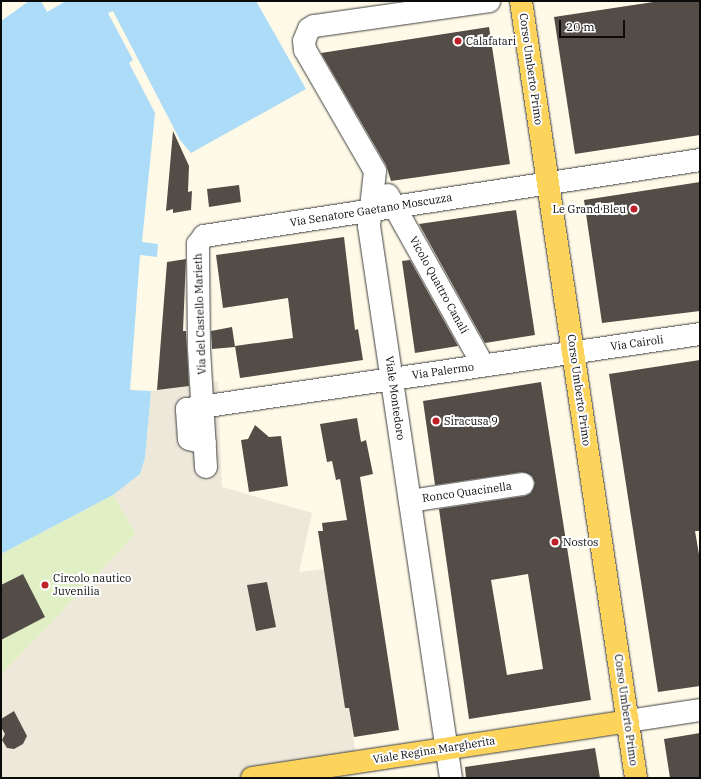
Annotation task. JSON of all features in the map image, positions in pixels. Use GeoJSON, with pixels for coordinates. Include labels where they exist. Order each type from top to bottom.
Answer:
{"type":"FeatureCollection","features":[{"type":"Feature","properties":{"kind":"main road","name":"Corso Umberto Primo"},"geometry":{"type":"LineString","coordinates":[[521,1],[573,352],[622,722],[636,778]]}},
{"type":"Feature","properties":{"kind":"main road","name":"Viale Regina Margherita"},"geometry":{"type":"LineString","coordinates":[[252,778],[622,722]]}},
{"type":"Feature","properties":{"kind":"street"},"geometry":{"type":"LineString","coordinates":[[375,172],[304,50],[306,35],[314,26],[366,9],[489,1]]}},
{"type":"Feature","properties":{"kind":"street","name":"Via Senatore Gaetano Moscuzza"},"geometry":{"type":"LineString","coordinates":[[198,244],[204,236],[548,182],[700,160]]}},
{"type":"Feature","properties":{"kind":"street","name":"Vicolo Quattro Canali"},"geometry":{"type":"LineString","coordinates":[[375,172],[483,365]]}},
{"type":"Feature","properties":{"kind":"street","name":"Viale Montedoro"},"geometry":{"type":"LineString","coordinates":[[375,172],[369,226],[452,778]]}},
{"type":"Feature","properties":{"kind":"street","name":"Via del Castello Marieth"},"geometry":{"type":"LineString","coordinates":[[198,244],[202,384],[211,406],[205,444],[206,467]]}},
{"type":"Feature","properties":{"kind":"street","name":"Via Cairoli"},"geometry":{"type":"LineString","coordinates":[[573,352],[700,334]]}},
{"type":"Feature","properties":{"kind":"street","name":"Via Palermo"},"geometry":{"type":"LineString","coordinates":[[211,406],[573,352]]}},
{"type":"Feature","properties":{"kind":"street","name":"Ronco Quacinella"},"geometry":{"type":"LineString","coordinates":[[410,501],[523,484]]}},
{"type":"Feature","properties":{"kind":"street"},"geometry":{"type":"LineString","coordinates":[[622,722],[700,710]]}},
{"type":"Feature","properties":{"kind":"green space","name":"Circolo nautico Juvenilia"},"geometry":{"type":"Polygon","coordinates":[[[113,495],[136,534],[1,675],[1,554],[113,495]]]}},
{"type":"Feature","properties":{"kind":"shaded area"},"geometry":{"type":"Polygon","coordinates":[[[218,381],[222,487],[312,513],[299,572],[324,569],[345,708],[349,708],[357,762],[252,778],[2,778],[1,675],[136,534],[113,495],[140,474],[145,458],[151,391],[218,381]]]}},
{"type":"Feature","properties":{"kind":"water"},"geometry":{"type":"Polygon","coordinates":[[[29,1],[41,1],[47,12],[66,1],[256,1],[306,89],[191,153],[180,140],[113,11],[108,13],[133,60],[129,63],[155,113],[142,242],[158,244],[157,257],[140,255],[130,390],[151,391],[145,458],[140,474],[113,495],[1,554],[1,21],[29,1]]]}},
{"type":"Feature","properties":{"kind":"building"},"geometry":{"type":"Polygon","coordinates":[[[660,1],[700,1],[700,135],[575,154],[554,17],[660,1]]]}},
{"type":"Feature","properties":{"kind":"building"},"geometry":{"type":"Polygon","coordinates":[[[489,27],[510,164],[391,181],[386,165],[321,53],[489,27]]]}},
{"type":"Feature","properties":{"kind":"building"},"geometry":{"type":"Polygon","coordinates":[[[173,131],[189,166],[188,192],[192,191],[191,210],[173,213],[173,209],[166,211],[173,131]]]}},
{"type":"Feature","properties":{"kind":"building"},"geometry":{"type":"Polygon","coordinates":[[[700,182],[700,311],[602,323],[584,200],[700,182]]]}},
{"type":"Feature","properties":{"kind":"building"},"geometry":{"type":"Polygon","coordinates":[[[239,185],[241,202],[209,207],[207,189],[239,185]]]}},
{"type":"Feature","properties":{"kind":"building"},"geometry":{"type":"Polygon","coordinates":[[[516,210],[535,335],[485,343],[419,224],[516,210]]]}},
{"type":"Feature","properties":{"kind":"building"},"geometry":{"type":"Polygon","coordinates":[[[344,237],[355,330],[358,329],[363,360],[240,378],[235,346],[293,338],[288,298],[223,308],[216,255],[344,237]]]}},
{"type":"Feature","properties":{"kind":"building"},"geometry":{"type":"Polygon","coordinates":[[[186,259],[183,331],[186,331],[189,386],[157,390],[167,262],[186,259]]]}},
{"type":"Feature","properties":{"kind":"building"},"geometry":{"type":"Polygon","coordinates":[[[410,260],[458,346],[415,353],[402,261],[410,260]]]}},
{"type":"Feature","properties":{"kind":"building"},"geometry":{"type":"Polygon","coordinates":[[[232,327],[235,347],[212,349],[211,331],[232,327]]]}},
{"type":"Feature","properties":{"kind":"building"},"geometry":{"type":"Polygon","coordinates":[[[700,360],[700,531],[695,531],[700,560],[700,686],[658,692],[609,374],[700,360]]]}},
{"type":"Feature","properties":{"kind":"building"},"geometry":{"type":"Polygon","coordinates":[[[541,382],[591,700],[469,719],[439,509],[525,496],[531,493],[535,483],[532,476],[522,472],[435,485],[423,401],[541,382]],[[528,574],[491,580],[507,675],[543,669],[528,574]]]}},
{"type":"Feature","properties":{"kind":"building"},"geometry":{"type":"Polygon","coordinates":[[[357,418],[361,442],[366,440],[373,474],[360,477],[399,730],[354,737],[349,708],[345,708],[318,531],[323,531],[322,523],[347,520],[340,479],[336,480],[332,461],[327,462],[320,424],[357,418]]]}},
{"type":"Feature","properties":{"kind":"building"},"geometry":{"type":"Polygon","coordinates":[[[255,425],[269,437],[281,436],[288,486],[249,492],[241,440],[248,439],[255,425]]]}},
{"type":"Feature","properties":{"kind":"building"},"geometry":{"type":"Polygon","coordinates":[[[23,574],[45,617],[1,640],[1,585],[23,574]]]}},
{"type":"Feature","properties":{"kind":"building"},"geometry":{"type":"Polygon","coordinates":[[[267,582],[276,627],[256,631],[247,585],[267,582]]]}},
{"type":"Feature","properties":{"kind":"building"},"geometry":{"type":"Polygon","coordinates":[[[14,711],[27,736],[23,744],[14,749],[7,748],[2,740],[5,734],[1,727],[1,719],[14,711]]]}},
{"type":"Feature","properties":{"kind":"building"},"geometry":{"type":"Polygon","coordinates":[[[700,733],[700,778],[670,778],[664,739],[700,733]]]}},
{"type":"Feature","properties":{"kind":"building"},"geometry":{"type":"Polygon","coordinates":[[[595,748],[600,778],[466,778],[465,767],[595,748]]]}},
{"type":"Feature","properties":{"kind":"place","name":"Calafatari"},"geometry":{"type":"Point","coordinates":[458,41]}},
{"type":"Feature","properties":{"kind":"place","name":"Le Grand Bleu"},"geometry":{"type":"Point","coordinates":[634,209]}},
{"type":"Feature","properties":{"kind":"place","name":"Siracusa 9"},"geometry":{"type":"Point","coordinates":[436,421]}},
{"type":"Feature","properties":{"kind":"place","name":"Nostos"},"geometry":{"type":"Point","coordinates":[555,542]}},
{"type":"Feature","properties":{"kind":"place","name":"Circolo nautico Juvenilia"},"geometry":{"type":"Point","coordinates":[45,585]}}]}
